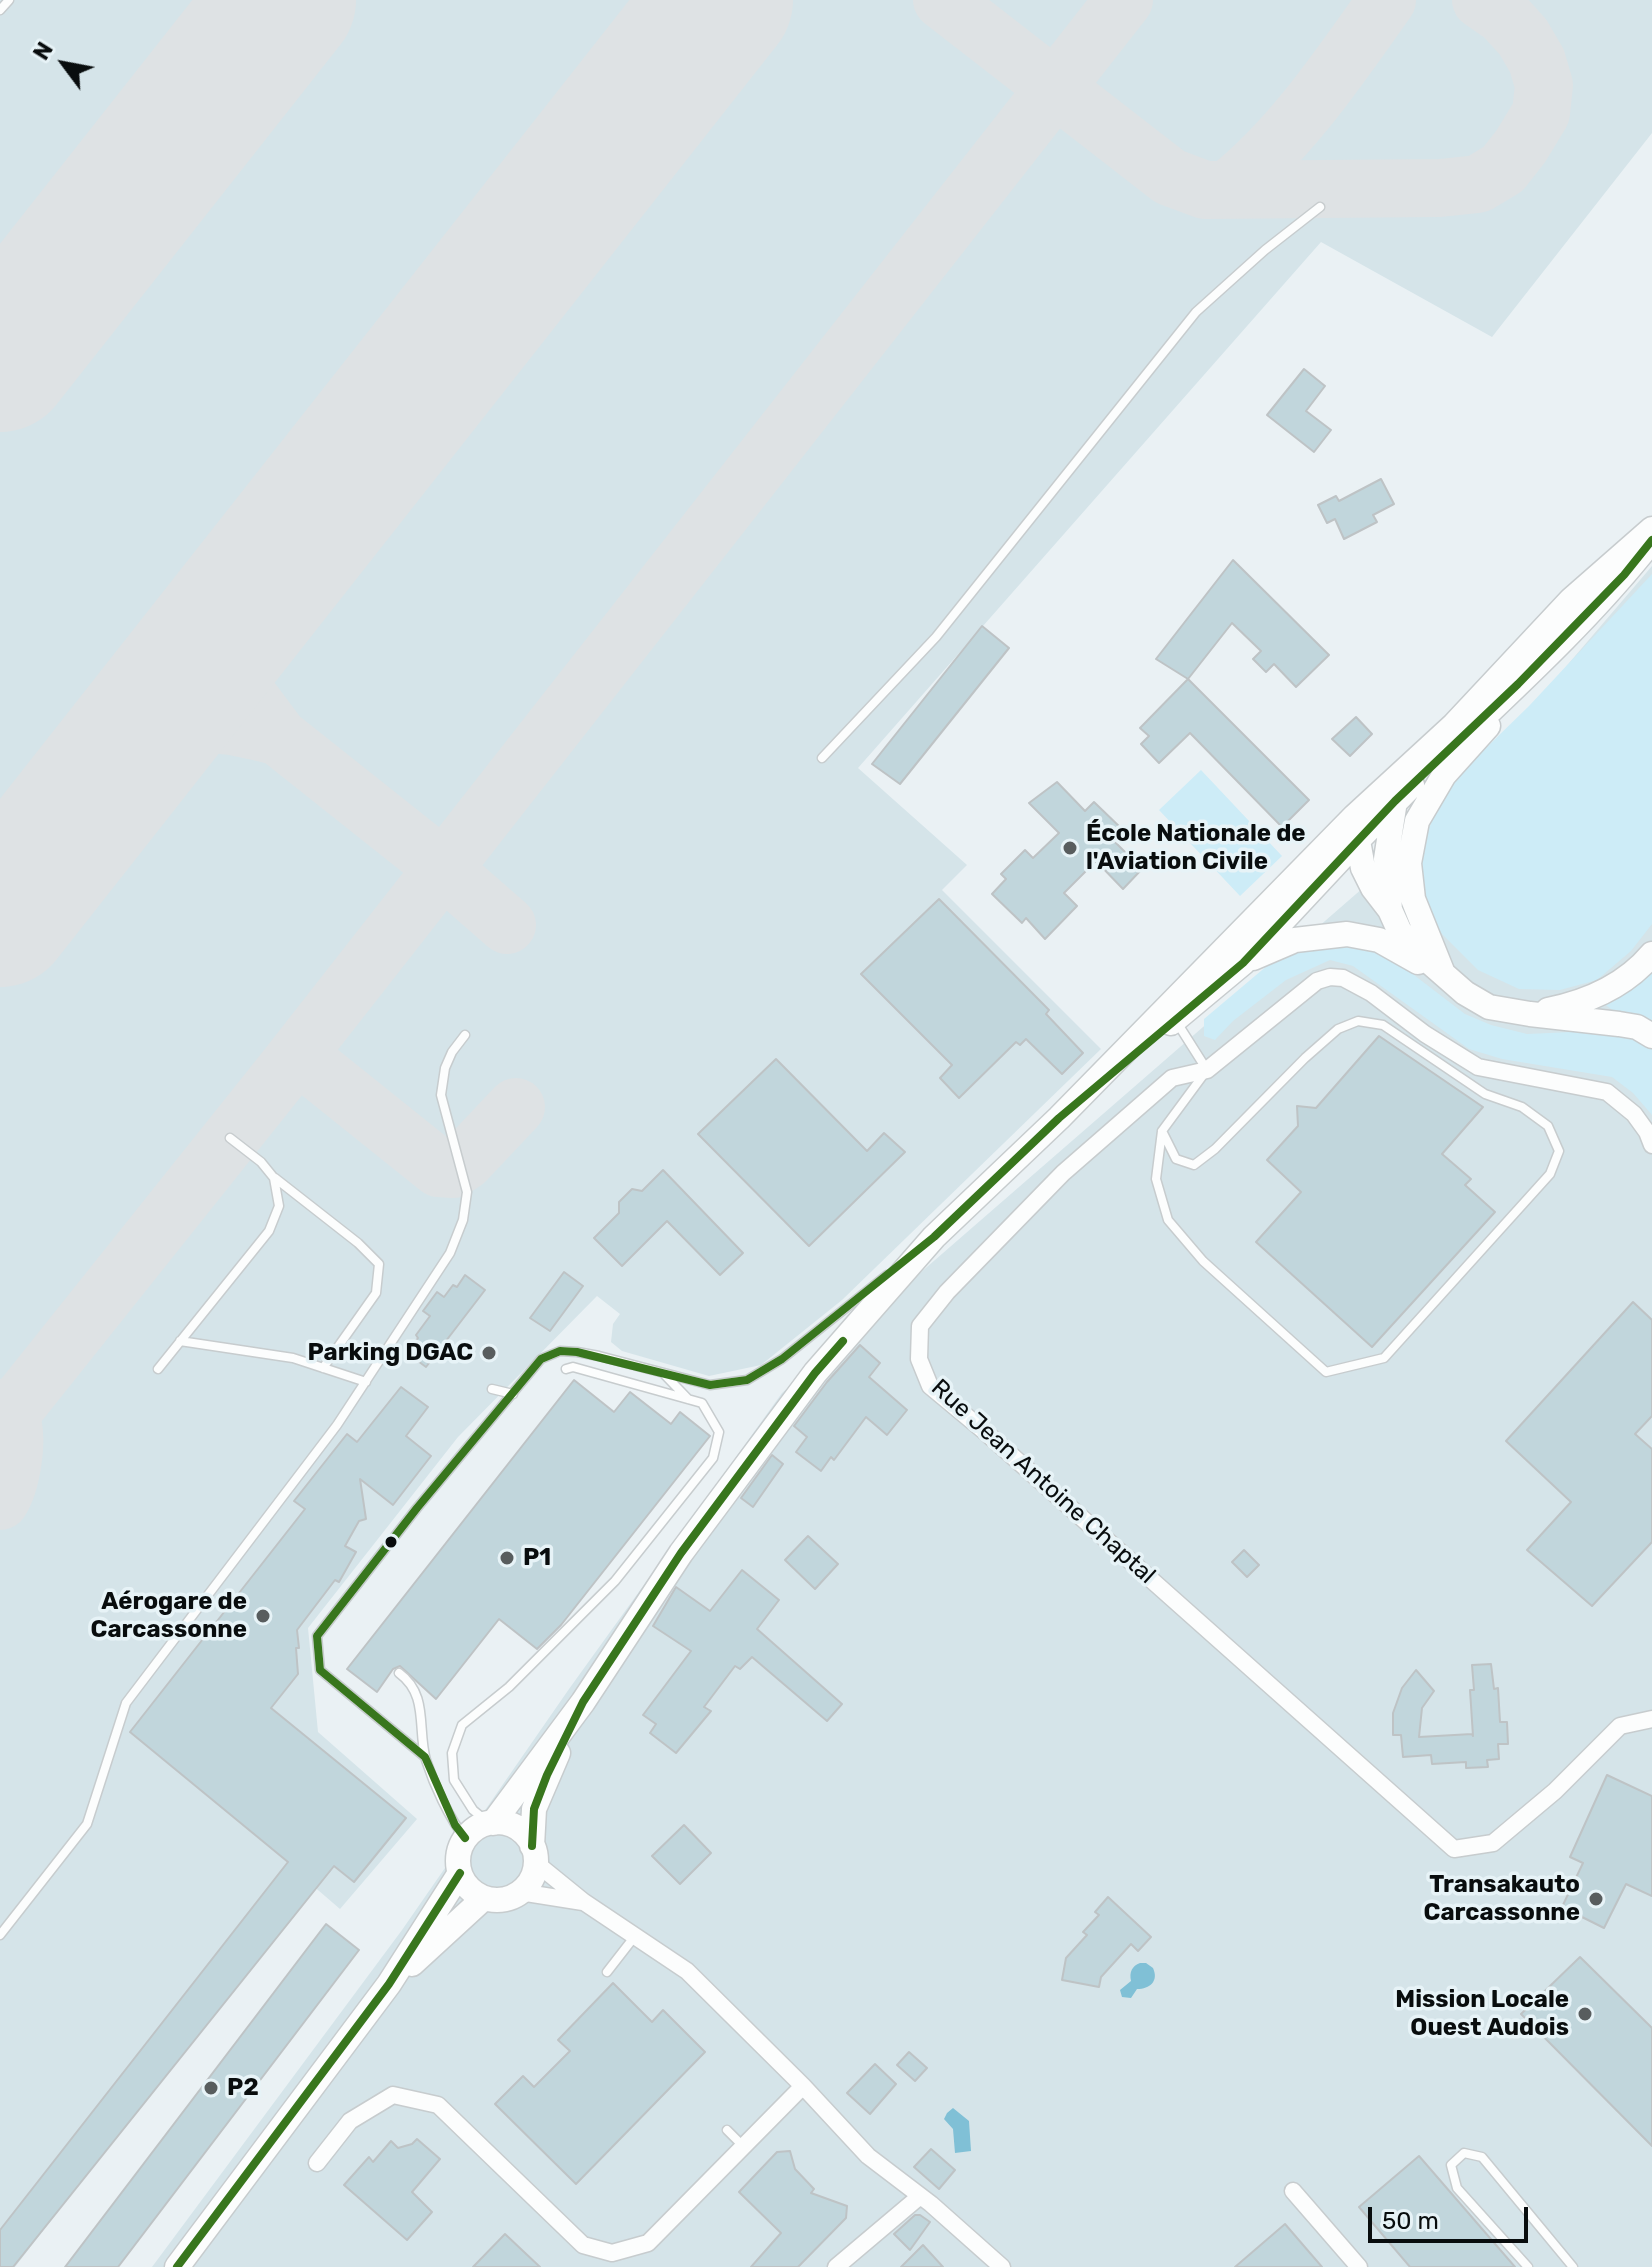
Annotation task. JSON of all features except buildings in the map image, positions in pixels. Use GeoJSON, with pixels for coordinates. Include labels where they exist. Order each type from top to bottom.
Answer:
{"type":"FeatureCollection","features":[{"type":"Feature","properties":{"kind":"main road"},"geometry":{"type":"LineString","coordinates":[[491,1823],[583,1702],[681,1553],[815,1373],[934,1237],[1059,1118],[1355,816],[1454,725],[1571,600],[1652,506]]}},
{"type":"Feature","properties":{"kind":"main road"},"geometry":{"type":"LineString","coordinates":[[1571,600],[1652,529]]}},
{"type":"Feature","properties":{"kind":"main road"},"geometry":{"type":"LineString","coordinates":[[1059,1118],[1243,963],[1395,801],[1518,684],[1624,575],[1652,540]]}},
{"type":"Feature","properties":{"kind":"main road"},"geometry":{"type":"LineString","coordinates":[[1444,977],[1413,899],[1409,863],[1417,821],[1444,775],[1481,735],[1518,684]]}},
{"type":"Feature","properties":{"kind":"main road"},"geometry":{"type":"LineString","coordinates":[[1390,910],[1386,859],[1395,801],[1454,725]]}},
{"type":"Feature","properties":{"kind":"main road"},"geometry":{"type":"LineString","coordinates":[[1355,816],[1363,868],[1399,930],[1409,944],[1465,993],[1489,1007],[1637,1027],[1652,1036]]}},
{"type":"Feature","properties":{"kind":"main road"},"geometry":{"type":"LineString","coordinates":[[1243,963],[1295,940],[1347,934],[1379,940],[1444,977]]}},
{"type":"Feature","properties":{"kind":"main road"},"geometry":{"type":"LineString","coordinates":[[1530,1014],[1599,996],[1624,980],[1652,954]]}},
{"type":"Feature","properties":{"kind":"main road"},"geometry":{"type":"LineString","coordinates":[[534,1854],[526,1836],[517,1828],[505,1823],[491,1823],[473,1830],[465,1838],[458,1861],[460,1873],[473,1893],[497,1900],[520,1892],[534,1874],[534,1854],[534,1809],[583,1702]]}},
{"type":"Feature","properties":{"kind":"main road"},"geometry":{"type":"LineString","coordinates":[[177,2267],[389,1984],[460,1873]]}},
{"type":"Feature","properties":{"kind":"main road"},"geometry":{"type":"LineString","coordinates":[[389,1984],[484,1898]]}},
{"type":"Feature","properties":{"kind":"street","name":"Rue Jean Antoine Chaptal"},"geometry":{"type":"LineString","coordinates":[[1652,1145],[1634,1114],[1607,1092],[1478,1067],[1425,1034],[1371,993],[1343,978],[1330,977],[1317,981],[1207,1070],[1172,1078],[1063,1173],[947,1292],[920,1326],[919,1359],[930,1386],[1454,1849],[1493,1843],[1555,1791],[1620,1726],[1652,1719]]}},
{"type":"Feature","properties":{"kind":"street"},"geometry":{"type":"LineString","coordinates":[[534,1854],[584,1902],[687,1971],[803,2086],[868,2156],[931,2204],[1002,2267]]}},
{"type":"Feature","properties":{"kind":"street"},"geometry":{"type":"LineString","coordinates":[[520,1892],[584,1902]]}},
{"type":"Feature","properties":{"kind":"street"},"geometry":{"type":"LineString","coordinates":[[317,2163],[350,2121],[393,2095],[438,2105],[583,2245],[612,2253],[648,2243],[803,2086]]}},
{"type":"Feature","properties":{"kind":"street"},"geometry":{"type":"LineString","coordinates":[[1293,2191],[1359,2267]]}},
{"type":"Feature","properties":{"kind":"street"},"geometry":{"type":"LineString","coordinates":[[836,2267],[919,2197]]}},
{"type":"Feature","properties":{"kind":"lane"},"geometry":{"type":"LineString","coordinates":[[0,10],[9,0]]}},
{"type":"Feature","properties":{"kind":"lane"},"geometry":{"type":"LineString","coordinates":[[822,758],[936,637],[1196,312],[1265,250],[1320,207]]}},
{"type":"Feature","properties":{"kind":"lane"},"geometry":{"type":"LineString","coordinates":[[1162,1131],[1176,1159],[1194,1165],[1215,1149],[1338,1029],[1358,1021],[1383,1025],[1485,1094],[1522,1107],[1548,1126],[1559,1151],[1550,1174],[1384,1358],[1326,1372],[1203,1261],[1168,1220],[1156,1179],[1162,1131],[1207,1070],[1175,1020]]}},
{"type":"Feature","properties":{"kind":"lane"},"geometry":{"type":"LineString","coordinates":[[0,1935],[87,1824],[126,1703],[337,1425],[450,1253],[463,1220],[467,1192],[441,1095],[445,1068],[465,1035]]}},
{"type":"Feature","properties":{"kind":"lane"},"geometry":{"type":"LineString","coordinates":[[230,1138],[261,1162],[274,1178],[358,1243],[379,1264],[376,1293],[323,1368]]}},
{"type":"Feature","properties":{"kind":"lane"},"geometry":{"type":"LineString","coordinates":[[158,1369],[269,1231],[279,1206],[274,1178]]}},
{"type":"Feature","properties":{"kind":"lane"},"geometry":{"type":"LineString","coordinates":[[425,1757],[320,1670],[317,1636],[417,1508],[541,1359],[560,1351],[577,1352],[710,1385],[747,1380],[782,1359],[934,1237]]}},
{"type":"Feature","properties":{"kind":"lane"},"geometry":{"type":"LineString","coordinates":[[180,1341],[293,1358],[366,1382]]}},
{"type":"Feature","properties":{"kind":"lane"},"geometry":{"type":"LineString","coordinates":[[534,1351],[541,1359]]}},
{"type":"Feature","properties":{"kind":"lane"},"geometry":{"type":"LineString","coordinates":[[491,1823],[473,1810],[454,1780],[452,1753],[462,1725],[509,1687],[615,1581],[713,1458],[719,1432],[702,1403],[573,1367],[566,1369]]}},
{"type":"Feature","properties":{"kind":"lane"},"geometry":{"type":"LineString","coordinates":[[664,1373],[689,1400]]}},
{"type":"Feature","properties":{"kind":"lane"},"geometry":{"type":"LineString","coordinates":[[658,1391],[692,1381]]}},
{"type":"Feature","properties":{"kind":"lane"},"geometry":{"type":"LineString","coordinates":[[492,1389],[513,1394]]}},
{"type":"Feature","properties":{"kind":"lane"},"geometry":{"type":"LineString","coordinates":[[399,1673],[411,1682],[423,1722],[425,1757],[455,1825],[465,1838]]}},
{"type":"Feature","properties":{"kind":"lane"},"geometry":{"type":"LineString","coordinates":[[607,1972],[635,1935]]}},
{"type":"Feature","properties":{"kind":"lane"},"geometry":{"type":"LineString","coordinates":[[727,2130],[743,2146]]}},
{"type":"Feature","properties":{"kind":"lane"},"geometry":{"type":"LineString","coordinates":[[1528,2267],[1457,2188],[1451,2165],[1464,2153],[1482,2157],[1573,2267]]}},
{"type":"Feature","properties":{"kind":"shaded area"},"geometry":{"type":"Polygon","coordinates":[[[0,0],[1652,0],[1652,133],[1492,337],[1321,242],[858,768],[967,865],[942,890],[1101,1049],[842,1300],[761,1365],[709,1376],[622,1351],[611,1342],[613,1324],[620,1314],[597,1296],[458,1437],[308,1628],[318,1732],[417,1819],[340,1909],[311,1884],[15,2267],[0,2267],[0,0]]]}},
{"type":"Feature","properties":{"kind":"shaded area"},"geometry":{"type":"Polygon","coordinates":[[[1652,566],[1652,2267],[152,2267],[402,1930],[569,1689],[782,1393],[1417,841],[1652,566]]]}},
{"type":"Feature","properties":{"kind":"shaded area"},"geometry":{"type":"Polygon","coordinates":[[[1652,574],[1652,924],[1631,951],[1597,980],[1560,990],[1519,989],[1478,970],[1442,934],[1428,915],[1420,891],[1422,847],[1439,802],[1455,778],[1529,706],[1652,574]]]}},
{"type":"Feature","properties":{"kind":"shaded area"},"geometry":{"type":"Polygon","coordinates":[[[1201,770],[1282,856],[1240,896],[1159,810],[1201,770]]]}},
{"type":"Feature","properties":{"kind":"shaded area"},"geometry":{"type":"Polygon","coordinates":[[[1340,942],[1374,950],[1414,975],[1465,1014],[1491,1025],[1527,1034],[1594,1031],[1626,1035],[1652,1048],[1652,1115],[1633,1093],[1612,1077],[1502,1059],[1469,1049],[1353,966],[1330,960],[1286,980],[1233,1021],[1215,1040],[1204,1036],[1204,1019],[1268,965],[1296,949],[1340,942]]]}},
{"type":"Feature","properties":{"kind":"shaded area"},"geometry":{"type":"Polygon","coordinates":[[[1652,966],[1652,1023],[1623,1011],[1615,1012],[1603,1003],[1652,966]]]}},
{"type":"Feature","properties":{"kind":"water"},"geometry":{"type":"Polygon","coordinates":[[[1140,1963],[1153,1968],[1154,1980],[1149,1986],[1137,1989],[1131,1998],[1122,1997],[1120,1990],[1131,1981],[1132,1970],[1140,1963]]]}},
{"type":"Feature","properties":{"kind":"water"},"geometry":{"type":"Polygon","coordinates":[[[953,2108],[969,2121],[971,2151],[955,2153],[953,2129],[944,2119],[953,2108]]]}},
{"type":"Feature","properties":{"kind":"taxiway"},"geometry":{"type":"LineString","coordinates":[[942,0],[1170,177],[1205,190],[1440,188],[1478,184],[1503,169],[1541,113],[1544,85],[1537,61],[1523,37],[1504,16],[1481,0]]}},
{"type":"Feature","properties":{"kind":"taxiway"},"geometry":{"type":"LineString","coordinates":[[0,1427],[286,1069],[1124,0]]}},
{"type":"Feature","properties":{"kind":"taxiway"},"geometry":{"type":"LineString","coordinates":[[1227,190],[1293,125],[1333,76],[1387,0]]}},
{"type":"Feature","properties":{"kind":"taxiway"},"geometry":{"type":"LineString","coordinates":[[259,586],[245,621],[239,653],[249,697],[279,737],[420,849],[507,925]]}},
{"type":"Feature","properties":{"kind":"taxiway"},"geometry":{"type":"LineString","coordinates":[[113,771],[161,737],[190,726],[228,726],[279,737]]}},
{"type":"Feature","properties":{"kind":"taxiway"},"geometry":{"type":"LineString","coordinates":[[286,1069],[302,1064],[313,1067],[439,1168],[453,1169],[465,1161],[516,1107]]}},
{"type":"Feature","properties":{"kind":"taxiway"},"geometry":{"type":"LineString","coordinates":[[0,1408],[10,1417],[14,1435],[11,1472],[0,1501]]}},
{"type":"Feature","properties":{"kind":"runway"},"geometry":{"type":"LineString","coordinates":[[0,360],[284,0]]}},
{"type":"Feature","properties":{"kind":"runway"},"geometry":{"type":"LineString","coordinates":[[0,915],[721,0]]}},
{"type":"Feature","properties":{"kind":"transit line"},"geometry":{"type":"LineString","coordinates":[[465,1838],[455,1825],[425,1757],[320,1670],[317,1636],[417,1508],[541,1359],[560,1351],[577,1352],[710,1385],[747,1380],[782,1359],[934,1237],[1059,1118],[1243,963],[1395,801],[1518,684],[1624,575],[1652,540]]}},
{"type":"Feature","properties":{"kind":"transit line"},"geometry":{"type":"LineString","coordinates":[[532,1846],[534,1809],[583,1702],[681,1553],[815,1373],[843,1341]]}},
{"type":"Feature","properties":{"kind":"transit line"},"geometry":{"type":"LineString","coordinates":[[177,2267],[389,1984],[460,1873]]}},
{"type":"Feature","properties":{"kind":"place","name":"École Nationale de l'Aviation Civile"},"geometry":{"type":"Point","coordinates":[1070,848]}},
{"type":"Feature","properties":{"kind":"place","name":"Parking DGAC"},"geometry":{"type":"Point","coordinates":[489,1353]}},
{"type":"Feature","properties":{"kind":"place","name":"P1"},"geometry":{"type":"Point","coordinates":[507,1558]}},
{"type":"Feature","properties":{"kind":"place","name":"Aérogare de Carcassonne"},"geometry":{"type":"Point","coordinates":[263,1616]}},
{"type":"Feature","properties":{"kind":"place","name":"Transakauto Carcassonne"},"geometry":{"type":"Point","coordinates":[1596,1899]}},
{"type":"Feature","properties":{"kind":"place","name":"Mission Locale Ouest Audois"},"geometry":{"type":"Point","coordinates":[1585,2014]}},
{"type":"Feature","properties":{"kind":"place","name":"P2"},"geometry":{"type":"Point","coordinates":[211,2088]}}]}
